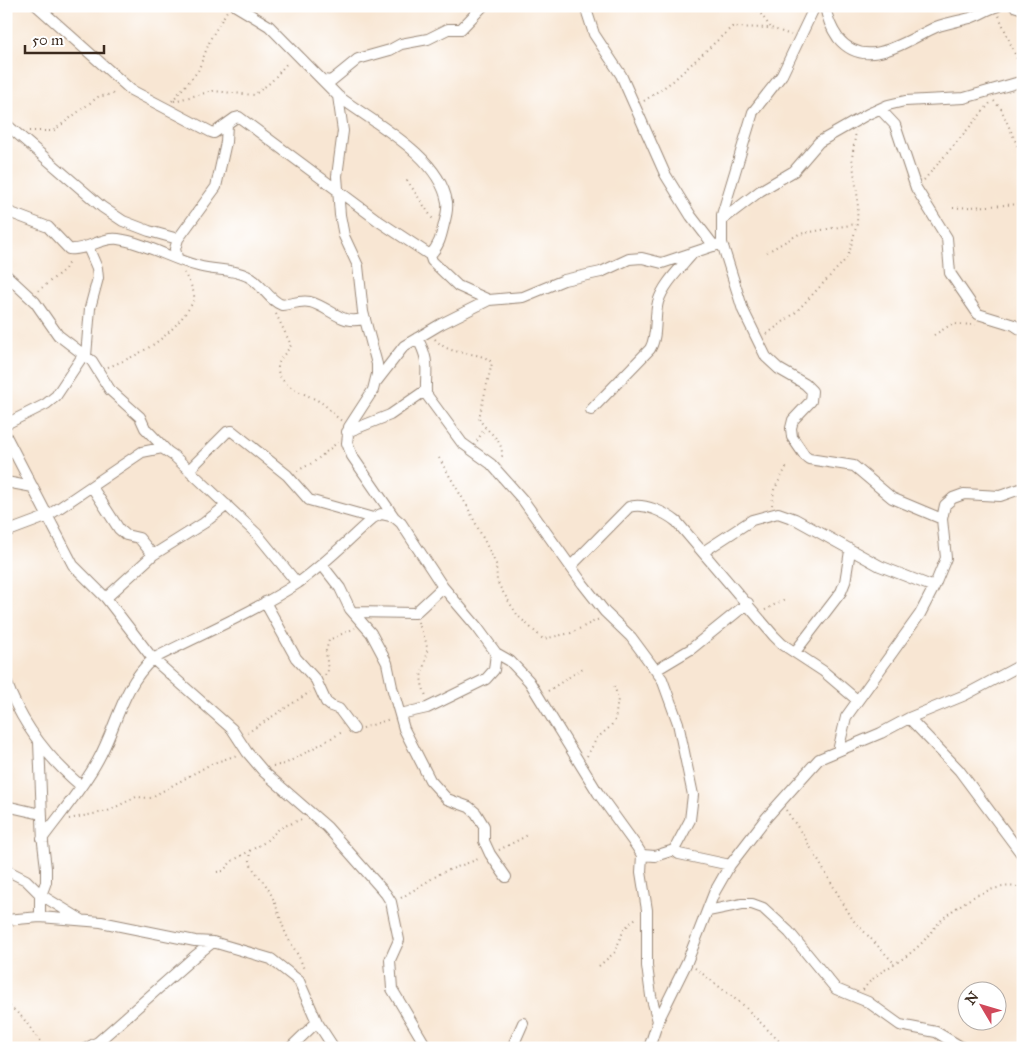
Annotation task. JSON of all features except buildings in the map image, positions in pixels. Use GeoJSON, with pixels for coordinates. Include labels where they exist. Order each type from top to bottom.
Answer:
{"type":"FeatureCollection","features":[{"type":"Feature","properties":{"kind":"street"},"geometry":{"type":"LineString","coordinates":[[37,6],[131,90],[166,103],[214,133],[239,117],[278,148],[380,222],[430,255],[432,260],[458,286],[489,300]]}},
{"type":"Feature","properties":{"kind":"street"},"geometry":{"type":"LineString","coordinates":[[323,80],[331,81],[353,62],[365,56],[390,50],[401,44],[428,39],[448,29],[461,29],[483,6]]}},
{"type":"Feature","properties":{"kind":"street"},"geometry":{"type":"LineString","coordinates":[[586,6],[594,34],[614,63],[670,184],[718,244],[743,310],[769,361],[805,384],[812,392],[811,401],[793,420],[791,428],[792,437],[805,456],[809,459],[854,466],[892,498],[942,520]]}},
{"type":"Feature","properties":{"kind":"street"},"geometry":{"type":"LineString","coordinates":[[718,244],[722,215],[753,112],[782,75],[815,6]]}},
{"type":"Feature","properties":{"kind":"street"},"geometry":{"type":"LineString","coordinates":[[826,6],[830,25],[844,46],[857,53],[873,54],[887,50],[938,26],[971,18],[996,7]]}},
{"type":"Feature","properties":{"kind":"street"},"geometry":{"type":"LineString","coordinates":[[1014,6],[1023,9]]}},
{"type":"Feature","properties":{"kind":"street"},"geometry":{"type":"LineString","coordinates":[[242,9],[269,26],[297,52],[338,96],[399,139],[426,164],[438,179],[447,202],[442,232],[436,249],[430,255]]}},
{"type":"Feature","properties":{"kind":"street"},"geometry":{"type":"LineString","coordinates":[[722,220],[760,191],[794,171],[819,142],[858,119],[905,101],[948,100],[1001,89],[1023,81]]}},
{"type":"Feature","properties":{"kind":"street"},"geometry":{"type":"LineString","coordinates":[[338,96],[343,131],[337,176],[342,227],[358,266],[365,318],[377,364],[376,382]]}},
{"type":"Feature","properties":{"kind":"street"},"geometry":{"type":"LineString","coordinates":[[880,109],[895,125],[916,188],[946,238],[950,273],[974,309],[981,316],[1014,325],[1023,331]]}},
{"type":"Feature","properties":{"kind":"street"},"geometry":{"type":"LineString","coordinates":[[6,124],[102,206],[123,221],[178,239]]}},
{"type":"Feature","properties":{"kind":"street"},"geometry":{"type":"LineString","coordinates":[[177,257],[175,249],[178,239],[210,199],[216,188],[226,142],[227,124]]}},
{"type":"Feature","properties":{"kind":"street"},"geometry":{"type":"LineString","coordinates":[[6,211],[48,227],[63,245],[69,249],[77,250],[104,240],[116,239],[150,247],[200,267],[246,275],[262,286],[274,300],[282,305],[310,302],[356,322],[365,318]]}},
{"type":"Feature","properties":{"kind":"street"},"geometry":{"type":"LineString","coordinates":[[658,1021],[651,996],[647,966],[646,906],[640,872],[642,855],[576,757],[538,694],[520,670],[496,653],[477,627],[443,588],[401,522],[394,517],[352,456],[347,442],[348,430],[376,382],[399,351],[428,332],[489,300],[522,297],[564,280],[601,272],[629,259],[642,258],[662,263],[718,244]]}},
{"type":"Feature","properties":{"kind":"street"},"geometry":{"type":"LineString","coordinates":[[6,424],[46,404],[56,396],[85,355],[90,308],[98,273],[88,247]]}},
{"type":"Feature","properties":{"kind":"street"},"geometry":{"type":"LineString","coordinates":[[591,410],[650,349],[654,342],[658,301],[663,290],[694,253]]}},
{"type":"Feature","properties":{"kind":"street"},"geometry":{"type":"LineString","coordinates":[[6,275],[30,297],[58,336],[85,355],[99,370],[110,390],[140,417],[147,430],[167,451],[227,504],[257,534],[297,583],[299,582]]}},
{"type":"Feature","properties":{"kind":"street"},"geometry":{"type":"LineString","coordinates":[[417,338],[424,350],[428,375],[426,394],[468,448],[491,464],[523,500],[572,566],[583,584],[605,612],[631,637],[656,670],[668,694],[678,723],[693,795],[690,820],[674,850],[664,855],[642,855]]}},
{"type":"Feature","properties":{"kind":"street"},"geometry":{"type":"LineString","coordinates":[[348,430],[390,415],[426,390]]}},
{"type":"Feature","properties":{"kind":"street"},"geometry":{"type":"LineString","coordinates":[[189,470],[230,430],[288,475],[309,500],[373,518]]}},
{"type":"Feature","properties":{"kind":"street"},"geometry":{"type":"LineString","coordinates":[[6,436],[46,517],[73,565],[106,598],[153,660],[226,724],[275,784],[327,827],[388,896],[399,940],[390,960],[392,989],[428,1048]]}},
{"type":"Feature","properties":{"kind":"street"},"geometry":{"type":"LineString","coordinates":[[6,532],[46,517],[142,452],[151,449],[167,451]]}},
{"type":"Feature","properties":{"kind":"street"},"geometry":{"type":"LineString","coordinates":[[6,482],[32,487]]}},
{"type":"Feature","properties":{"kind":"street"},"geometry":{"type":"LineString","coordinates":[[92,487],[119,529],[126,535],[139,538],[153,555]]}},
{"type":"Feature","properties":{"kind":"street"},"geometry":{"type":"LineString","coordinates":[[838,752],[846,717],[920,614],[934,587],[946,558],[942,520],[945,505],[959,496],[977,494],[1000,496],[1023,488]]}},
{"type":"Feature","properties":{"kind":"street"},"geometry":{"type":"LineString","coordinates":[[106,598],[153,555],[204,523],[227,504]]}},
{"type":"Feature","properties":{"kind":"street"},"geometry":{"type":"LineString","coordinates":[[572,566],[623,513],[635,505],[651,508],[672,518],[748,603],[774,636],[823,671],[858,700]]}},
{"type":"Feature","properties":{"kind":"street"},"geometry":{"type":"LineString","coordinates":[[703,552],[752,520],[772,513],[795,520],[880,566],[934,587]]}},
{"type":"Feature","properties":{"kind":"street"},"geometry":{"type":"LineString","coordinates":[[42,839],[98,760],[131,684],[142,669],[153,660],[265,602],[299,582],[322,565],[373,518],[381,514],[394,517]]}},
{"type":"Feature","properties":{"kind":"street"},"geometry":{"type":"LineString","coordinates":[[795,652],[841,592],[845,582],[850,551]]}},
{"type":"Feature","properties":{"kind":"street"},"geometry":{"type":"LineString","coordinates":[[322,565],[340,588],[353,612],[364,623],[388,663],[404,728],[430,780],[447,799],[469,807],[481,820],[484,826],[484,841],[490,854],[506,877]]}},
{"type":"Feature","properties":{"kind":"street"},"geometry":{"type":"LineString","coordinates":[[353,612],[388,610],[415,613],[443,588]]}},
{"type":"Feature","properties":{"kind":"street"},"geometry":{"type":"LineString","coordinates":[[265,602],[296,658],[317,682],[328,705],[339,709],[354,729]]}},
{"type":"Feature","properties":{"kind":"street"},"geometry":{"type":"LineString","coordinates":[[656,670],[691,649],[748,603]]}},
{"type":"Feature","properties":{"kind":"street"},"geometry":{"type":"LineString","coordinates":[[400,714],[418,711],[486,679],[494,670],[496,653]]}},
{"type":"Feature","properties":{"kind":"street"},"geometry":{"type":"LineString","coordinates":[[649,1048],[658,1021],[687,962],[714,893],[730,865],[819,759],[881,733],[908,718],[965,695],[1023,664]]}},
{"type":"Feature","properties":{"kind":"street"},"geometry":{"type":"LineString","coordinates":[[6,681],[10,704],[58,767],[81,786]]}},
{"type":"Feature","properties":{"kind":"street"},"geometry":{"type":"LineString","coordinates":[[908,718],[959,770],[1023,856]]}},
{"type":"Feature","properties":{"kind":"street"},"geometry":{"type":"LineString","coordinates":[[39,742],[42,839],[46,868],[46,882],[41,895],[40,917]]}},
{"type":"Feature","properties":{"kind":"street"},"geometry":{"type":"LineString","coordinates":[[6,806],[41,814]]}},
{"type":"Feature","properties":{"kind":"street"},"geometry":{"type":"LineString","coordinates":[[674,850],[679,854],[730,865]]}},
{"type":"Feature","properties":{"kind":"street"},"geometry":{"type":"LineString","coordinates":[[6,870],[26,880],[41,895],[83,920]]}},
{"type":"Feature","properties":{"kind":"street"},"geometry":{"type":"LineString","coordinates":[[708,912],[742,904],[752,904],[763,908],[789,932],[830,985],[877,1007],[900,1025],[936,1032],[963,1048]]}},
{"type":"Feature","properties":{"kind":"street"},"geometry":{"type":"LineString","coordinates":[[6,920],[40,917],[100,922],[195,941],[213,942],[271,959],[302,986],[317,1022],[334,1048]]}},
{"type":"Feature","properties":{"kind":"street"},"geometry":{"type":"LineString","coordinates":[[87,1048],[98,1042],[194,956],[213,942]]}},
{"type":"Feature","properties":{"kind":"street"},"geometry":{"type":"LineString","coordinates":[[290,1048],[317,1022]]}},
{"type":"Feature","properties":{"kind":"street"},"geometry":{"type":"LineString","coordinates":[[512,1048],[523,1023]]}},
{"type":"Feature","properties":{"kind":"path"},"geometry":{"type":"LineString","coordinates":[[166,103],[198,71],[211,38],[229,6]]}},
{"type":"Feature","properties":{"kind":"path"},"geometry":{"type":"LineString","coordinates":[[754,6],[771,28]]}},
{"type":"Feature","properties":{"kind":"path"},"geometry":{"type":"LineString","coordinates":[[996,7],[1023,73]]}},
{"type":"Feature","properties":{"kind":"path"},"geometry":{"type":"LineString","coordinates":[[636,107],[673,81],[727,30],[741,26],[771,28],[800,38]]}},
{"type":"Feature","properties":{"kind":"path"},"geometry":{"type":"LineString","coordinates":[[166,103],[213,90],[254,95],[271,82],[297,52]]}},
{"type":"Feature","properties":{"kind":"path"},"geometry":{"type":"LineString","coordinates":[[916,188],[938,166],[1001,89]]}},
{"type":"Feature","properties":{"kind":"path"},"geometry":{"type":"LineString","coordinates":[[17,132],[53,131],[60,128],[98,97],[131,90]]}},
{"type":"Feature","properties":{"kind":"path"},"geometry":{"type":"LineString","coordinates":[[993,100],[1001,108],[1023,158]]}},
{"type":"Feature","properties":{"kind":"path"},"geometry":{"type":"LineString","coordinates":[[756,338],[766,334],[796,313],[848,257],[857,224],[858,200],[852,158],[858,119]]}},
{"type":"Feature","properties":{"kind":"path"},"geometry":{"type":"LineString","coordinates":[[407,180],[442,232]]}},
{"type":"Feature","properties":{"kind":"path"},"geometry":{"type":"LineString","coordinates":[[953,208],[1023,205],[1023,226]]}},
{"type":"Feature","properties":{"kind":"path"},"geometry":{"type":"LineString","coordinates":[[767,252],[798,234],[857,224]]}},
{"type":"Feature","properties":{"kind":"path"},"geometry":{"type":"LineString","coordinates":[[30,297],[65,269],[77,250]]}},
{"type":"Feature","properties":{"kind":"path"},"geometry":{"type":"LineString","coordinates":[[99,370],[132,357],[161,340],[188,309],[194,295],[177,257]]}},
{"type":"Feature","properties":{"kind":"path"},"geometry":{"type":"LineString","coordinates":[[274,300],[279,323],[291,345],[279,363],[278,372],[280,376],[298,392],[322,403],[348,430],[314,462],[288,475]]}},
{"type":"Feature","properties":{"kind":"path"},"geometry":{"type":"LineString","coordinates":[[934,335],[952,324],[983,326]]}},
{"type":"Feature","properties":{"kind":"path"},"geometry":{"type":"LineString","coordinates":[[428,332],[440,345],[449,351],[486,357],[492,364],[479,412],[479,418],[497,438],[503,450],[498,462],[491,464]]}},
{"type":"Feature","properties":{"kind":"path"},"geometry":{"type":"LineString","coordinates":[[468,448],[471,448],[486,428]]}},
{"type":"Feature","properties":{"kind":"path"},"geometry":{"type":"LineString","coordinates":[[439,458],[467,506],[496,564],[497,581],[501,589],[518,616],[538,636],[543,639],[571,633],[596,623],[605,612]]}},
{"type":"Feature","properties":{"kind":"path"},"geometry":{"type":"LineString","coordinates":[[772,513],[774,490],[787,466]]}},
{"type":"Feature","properties":{"kind":"path"},"geometry":{"type":"LineString","coordinates":[[758,615],[785,598]]}},
{"type":"Feature","properties":{"kind":"path"},"geometry":{"type":"LineString","coordinates":[[415,613],[427,648],[420,678],[430,706]]}},
{"type":"Feature","properties":{"kind":"path"},"geometry":{"type":"LineString","coordinates":[[239,739],[273,715],[301,699],[328,672],[326,651],[330,640],[364,623]]}},
{"type":"Feature","properties":{"kind":"path"},"geometry":{"type":"LineString","coordinates":[[538,694],[553,690],[583,668]]}},
{"type":"Feature","properties":{"kind":"path"},"geometry":{"type":"LineString","coordinates":[[576,757],[586,756],[597,738],[615,720],[618,700],[614,684]]}},
{"type":"Feature","properties":{"kind":"path"},"geometry":{"type":"LineString","coordinates":[[260,766],[282,765],[343,732],[372,726],[400,714]]}},
{"type":"Feature","properties":{"kind":"path"},"geometry":{"type":"LineString","coordinates":[[57,819],[88,816],[120,807],[136,797],[150,798],[211,764],[247,752]]}},
{"type":"Feature","properties":{"kind":"path"},"geometry":{"type":"LineString","coordinates":[[781,802],[805,838],[853,920],[895,964]]}},
{"type":"Feature","properties":{"kind":"path"},"geometry":{"type":"LineString","coordinates":[[217,872],[225,869],[232,861],[268,840],[280,828],[299,821],[309,813]]}},
{"type":"Feature","properties":{"kind":"path"},"geometry":{"type":"LineString","coordinates":[[388,896],[399,898],[441,873],[490,854],[528,835]]}},
{"type":"Feature","properties":{"kind":"path"},"geometry":{"type":"LineString","coordinates":[[250,850],[249,863],[266,885],[280,915],[285,932],[302,962],[304,974],[302,986]]}},
{"type":"Feature","properties":{"kind":"path"},"geometry":{"type":"LineString","coordinates":[[857,996],[876,973],[895,964],[916,950],[946,916],[979,895],[999,887],[1015,885],[1023,888]]}},
{"type":"Feature","properties":{"kind":"path"},"geometry":{"type":"LineString","coordinates":[[599,966],[615,952],[624,929],[646,906]]}},
{"type":"Feature","properties":{"kind":"path"},"geometry":{"type":"LineString","coordinates":[[687,962],[743,1005],[786,1048]]}},
{"type":"Feature","properties":{"kind":"path"},"geometry":{"type":"LineString","coordinates":[[6,1003],[23,1018],[45,1048]]}}]}
